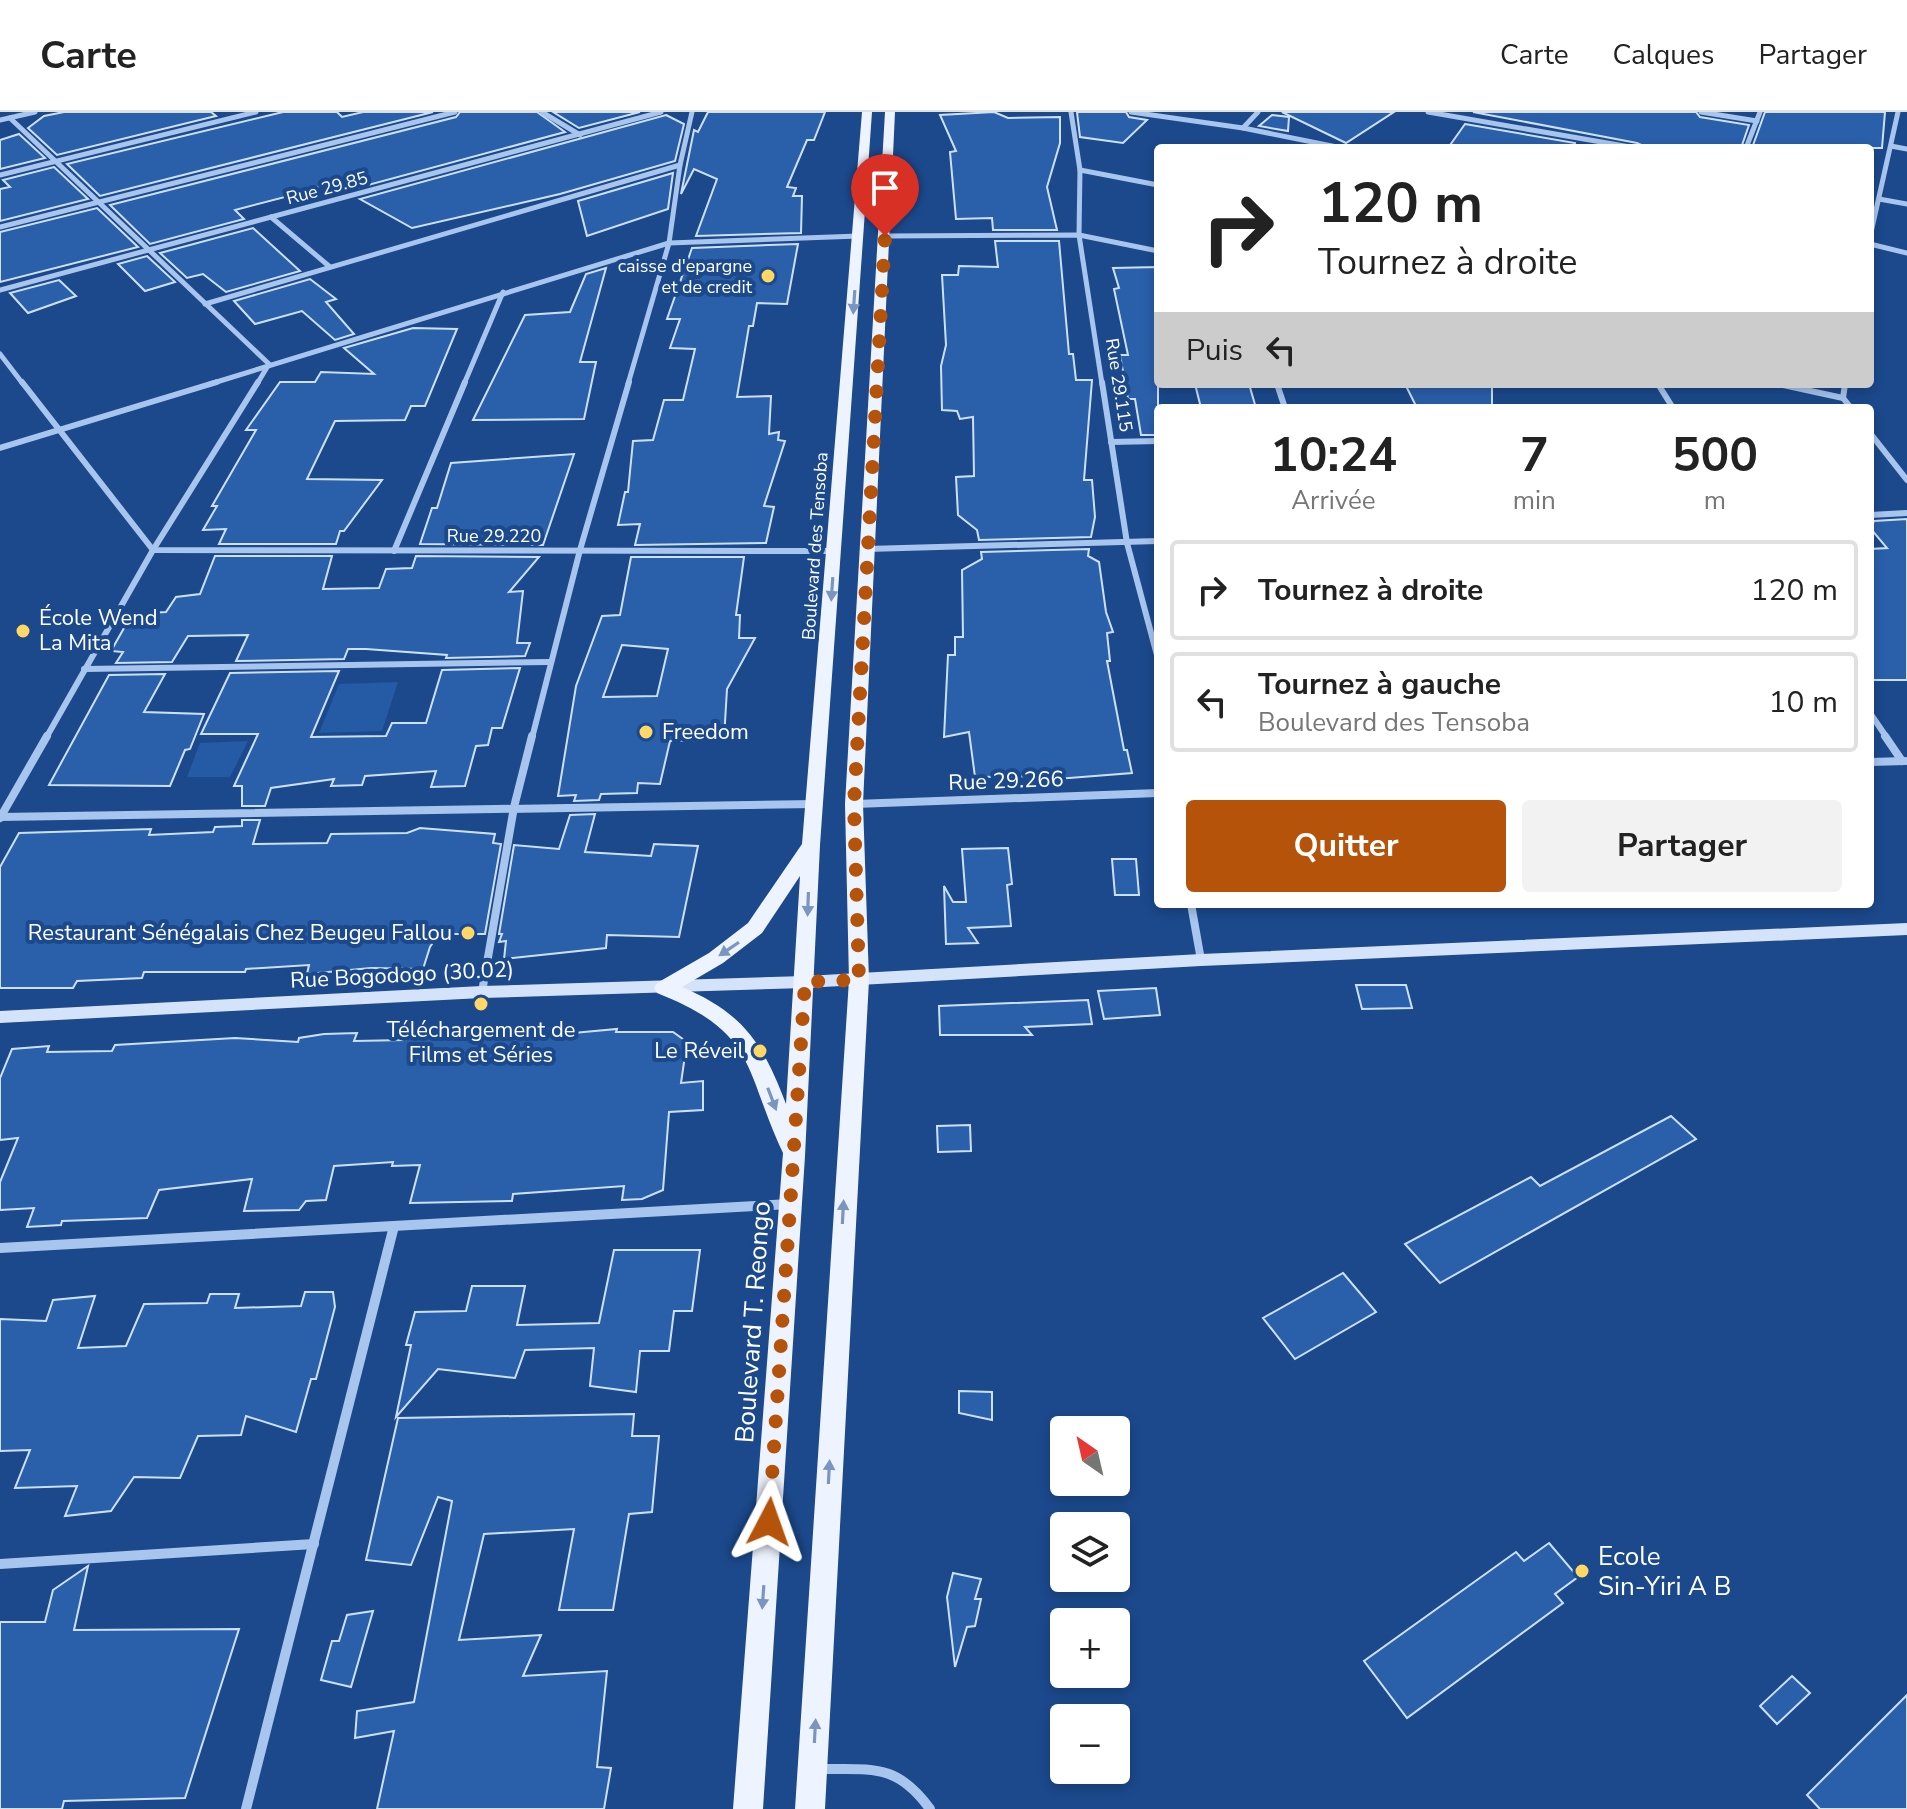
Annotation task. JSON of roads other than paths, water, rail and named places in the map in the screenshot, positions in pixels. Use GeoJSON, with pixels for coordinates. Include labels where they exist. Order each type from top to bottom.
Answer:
{"type":"FeatureCollection","features":[{"type":"Feature","properties":{"kind":"main road","name":"Boulevard des Tensoba"},"geometry":{"type":"LineString","coordinates":[[805,982],[811,845],[867,112]]}},
{"type":"Feature","properties":{"kind":"main road"},"geometry":{"type":"LineString","coordinates":[[810,1809],[859,980],[854,804],[890,112]]}},
{"type":"Feature","properties":{"kind":"main road"},"geometry":{"type":"LineString","coordinates":[[664,988],[716,958],[755,928],[811,845]]}},
{"type":"Feature","properties":{"kind":"main road","name":"Boulevard T. Reongo"},"geometry":{"type":"LineString","coordinates":[[748,1809],[805,982]]}},
{"type":"Feature","properties":{"kind":"main road"},"geometry":{"type":"LineString","coordinates":[[664,988],[703,1005],[743,1037],[765,1080],[794,1156]]}},
{"type":"Feature","properties":{"kind":"street"},"geometry":{"type":"LineString","coordinates":[[0,120],[35,112]]}},
{"type":"Feature","properties":{"kind":"street"},"geometry":{"type":"LineString","coordinates":[[0,175],[256,112]]}},
{"type":"Feature","properties":{"kind":"street"},"geometry":{"type":"LineString","coordinates":[[0,227],[455,112]]}},
{"type":"Feature","properties":{"kind":"street"},"geometry":{"type":"LineString","coordinates":[[542,112],[580,135]]}},
{"type":"Feature","properties":{"kind":"street","name":"Rue 29.85"},"geometry":{"type":"LineString","coordinates":[[0,290],[661,112]]}},
{"type":"Feature","properties":{"kind":"street"},"geometry":{"type":"LineString","coordinates":[[482,992],[514,807],[549,662],[669,243],[680,165],[692,112]]}},
{"type":"Feature","properties":{"kind":"street","name":"Rue 29.115"},"geometry":{"type":"LineString","coordinates":[[1071,112],[1080,170],[1079,235],[1111,442],[1127,543],[1154,641]]}},
{"type":"Feature","properties":{"kind":"street"},"geometry":{"type":"LineString","coordinates":[[1131,112],[1243,128],[1322,144]]}},
{"type":"Feature","properties":{"kind":"street"},"geometry":{"type":"LineString","coordinates":[[1243,128],[1258,112]]}},
{"type":"Feature","properties":{"kind":"street"},"geometry":{"type":"LineString","coordinates":[[1428,112],[1613,144]]}},
{"type":"Feature","properties":{"kind":"street"},"geometry":{"type":"LineString","coordinates":[[1701,112],[1757,121]]}},
{"type":"Feature","properties":{"kind":"street"},"geometry":{"type":"LineString","coordinates":[[1748,144],[1760,112]]}},
{"type":"Feature","properties":{"kind":"street"},"geometry":{"type":"LineString","coordinates":[[1874,220],[1898,112]]}},
{"type":"Feature","properties":{"kind":"street"},"geometry":{"type":"LineString","coordinates":[[10,118],[269,364]]}},
{"type":"Feature","properties":{"kind":"street"},"geometry":{"type":"LineString","coordinates":[[1891,146],[1907,149]]}},
{"type":"Feature","properties":{"kind":"street"},"geometry":{"type":"LineString","coordinates":[[205,304],[680,165]]}},
{"type":"Feature","properties":{"kind":"street"},"geometry":{"type":"LineString","coordinates":[[1080,170],[1154,184]]}},
{"type":"Feature","properties":{"kind":"street"},"geometry":{"type":"LineString","coordinates":[[1879,199],[1907,204]]}},
{"type":"Feature","properties":{"kind":"street"},"geometry":{"type":"LineString","coordinates":[[271,217],[330,267]]}},
{"type":"Feature","properties":{"kind":"street"},"geometry":{"type":"LineString","coordinates":[[885,236],[1079,235],[1154,250]]}},
{"type":"Feature","properties":{"kind":"street"},"geometry":{"type":"LineString","coordinates":[[0,448],[669,243],[859,236]]}},
{"type":"Feature","properties":{"kind":"street"},"geometry":{"type":"LineString","coordinates":[[1874,245],[1907,253]]}},
{"type":"Feature","properties":{"kind":"street"},"geometry":{"type":"LineString","coordinates":[[394,551],[503,292]]}},
{"type":"Feature","properties":{"kind":"street"},"geometry":{"type":"LineString","coordinates":[[0,354],[4,366],[153,550]]}},
{"type":"Feature","properties":{"kind":"street"},"geometry":{"type":"LineString","coordinates":[[0,817],[153,550],[269,364]]}},
{"type":"Feature","properties":{"kind":"street"},"geometry":{"type":"LineString","coordinates":[[1797,388],[1843,398],[1848,404]]}},
{"type":"Feature","properties":{"kind":"street"},"geometry":{"type":"LineString","coordinates":[[1843,398],[1844,388]]}},
{"type":"Feature","properties":{"kind":"street"},"geometry":{"type":"LineString","coordinates":[[1874,438],[1907,480]]}},
{"type":"Feature","properties":{"kind":"street"},"geometry":{"type":"LineString","coordinates":[[1111,442],[1154,441]]}},
{"type":"Feature","properties":{"kind":"street"},"geometry":{"type":"LineString","coordinates":[[1874,515],[1907,513]]}},
{"type":"Feature","properties":{"kind":"street"},"geometry":{"type":"LineString","coordinates":[[866,549],[1154,541]]}},
{"type":"Feature","properties":{"kind":"street","name":"Rue 29.220"},"geometry":{"type":"LineString","coordinates":[[153,550],[835,551]]}},
{"type":"Feature","properties":{"kind":"street"},"geometry":{"type":"LineString","coordinates":[[84,669],[549,662]]}},
{"type":"Feature","properties":{"kind":"street"},"geometry":{"type":"LineString","coordinates":[[1874,719],[1904,761]]}},
{"type":"Feature","properties":{"kind":"street"},"geometry":{"type":"LineString","coordinates":[[1874,762],[1904,761]]}},
{"type":"Feature","properties":{"kind":"street","name":"Rue 29.266"},"geometry":{"type":"LineString","coordinates":[[854,804],[1154,793]]}},
{"type":"Feature","properties":{"kind":"street"},"geometry":{"type":"LineString","coordinates":[[0,817],[816,804]]}},
{"type":"Feature","properties":{"kind":"street"},"geometry":{"type":"LineString","coordinates":[[1192,908],[1201,960]]}},
{"type":"Feature","properties":{"kind":"street","name":"Rue Bogodogo (30.02)"},"geometry":{"type":"LineString","coordinates":[[0,1017],[482,992],[859,980],[1201,960],[1907,929]]}},
{"type":"Feature","properties":{"kind":"street"},"geometry":{"type":"LineString","coordinates":[[0,1248],[791,1204]]}},
{"type":"Feature","properties":{"kind":"street"},"geometry":{"type":"LineString","coordinates":[[246,1809],[394,1226]]}},
{"type":"Feature","properties":{"kind":"street"},"geometry":{"type":"LineString","coordinates":[[0,1564],[314,1544]]}},
{"type":"Feature","properties":{"kind":"street"},"geometry":{"type":"LineString","coordinates":[[813,1769],[873,1770],[890,1774],[910,1784],[930,1809]]}},
{"type":"Feature","properties":{"kind":"place","name":"caisse d'epargne et de credit"},"geometry":{"type":"Point","coordinates":[768,276]}},
{"type":"Feature","properties":{"kind":"place","name":"École Wend La Mita"},"geometry":{"type":"Point","coordinates":[23,631]}},
{"type":"Feature","properties":{"kind":"place","name":"Freedom"},"geometry":{"type":"Point","coordinates":[646,732]}},
{"type":"Feature","properties":{"kind":"place","name":"Restaurant Sénégalais Chez Beugeu Fallou"},"geometry":{"type":"Point","coordinates":[468,933]}},
{"type":"Feature","properties":{"kind":"place","name":"Téléchargement de Films et Séries"},"geometry":{"type":"Point","coordinates":[481,1004]}},
{"type":"Feature","properties":{"kind":"place","name":"Le Réveil"},"geometry":{"type":"Point","coordinates":[760,1051]}},
{"type":"Feature","properties":{"kind":"place","name":"Ecole Sin-Yiri A B"},"geometry":{"type":"Point","coordinates":[1582,1571]}}]}
